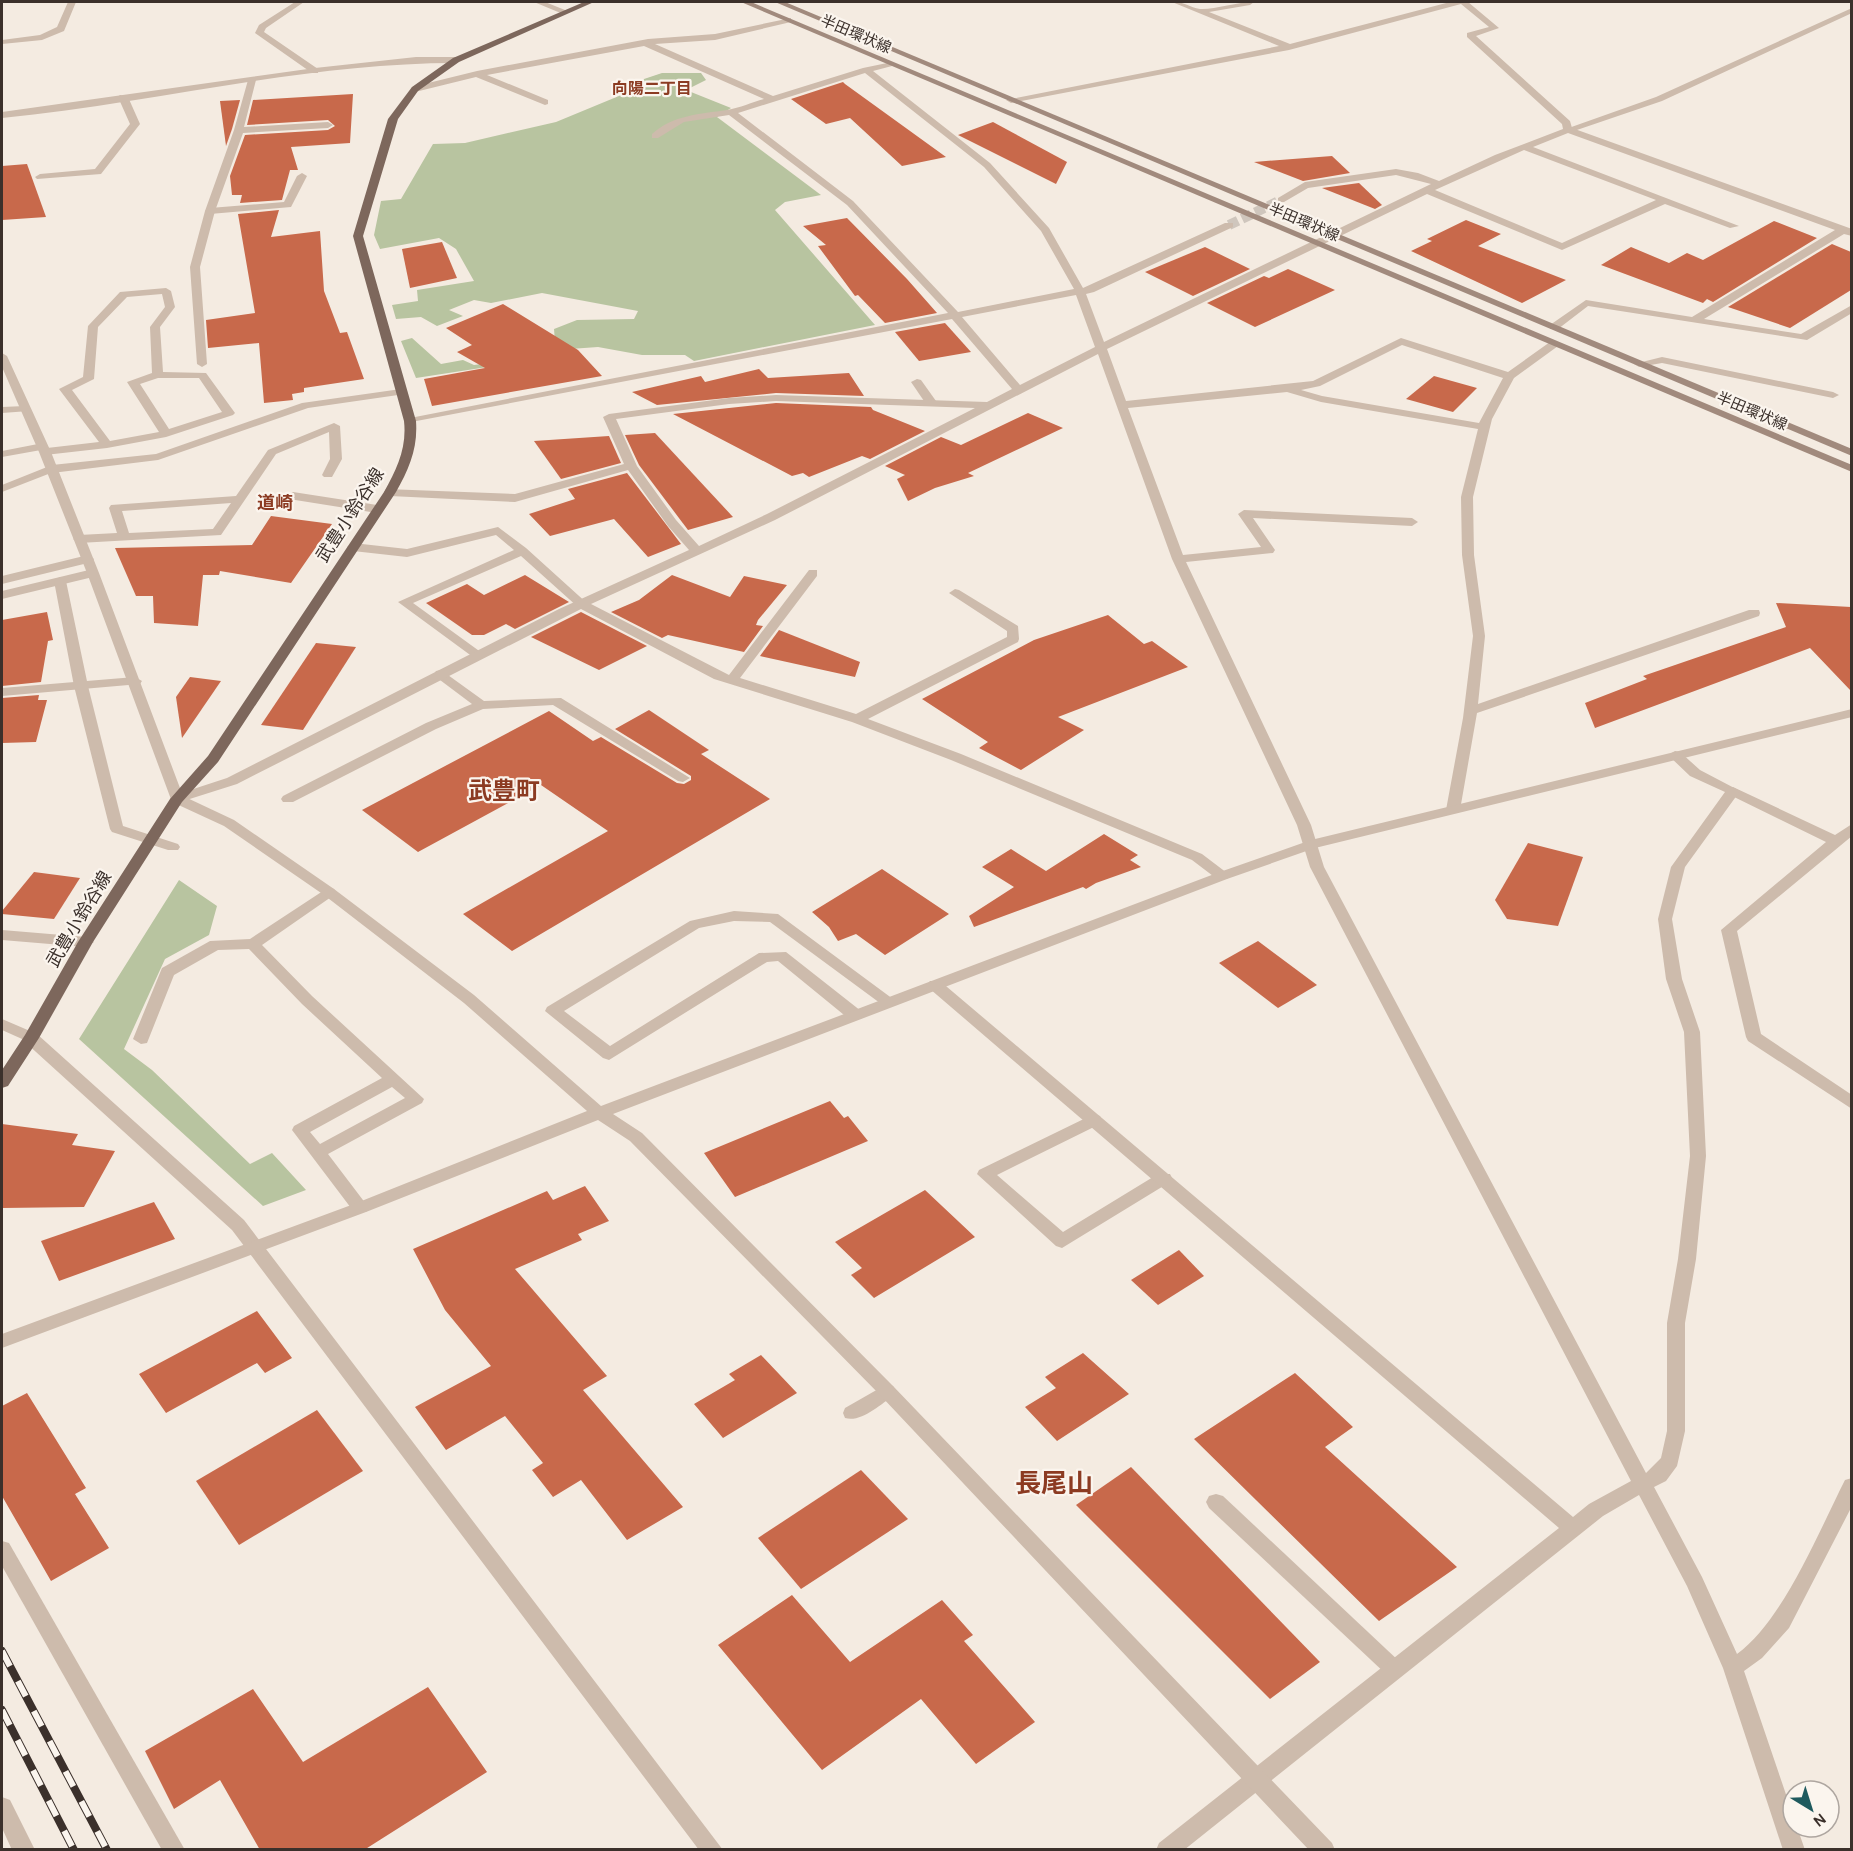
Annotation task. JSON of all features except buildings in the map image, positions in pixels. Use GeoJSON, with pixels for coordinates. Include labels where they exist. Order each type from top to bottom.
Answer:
{"type":"FeatureCollection","features":[{"type":"Feature","properties":{"kind":"main road","name":"武豊小鈴谷線"},"geometry":{"type":"LineString","coordinates":[[2,1082],[31,1038],[86,942],[177,799],[213,759],[390,492],[407,461],[412,438],[410,421],[358,236],[393,119],[415,89],[456,60],[590,2]]}},
{"type":"Feature","properties":{"kind":"main road","name":"半田環状線"},"geometry":{"type":"LineString","coordinates":[[745,2],[1851,469]]}},
{"type":"Feature","properties":{"kind":"main road","name":"半田環状線"},"geometry":{"type":"LineString","coordinates":[[779,2],[1851,453]]}},
{"type":"Feature","properties":{"kind":"street"},"geometry":{"type":"LineString","coordinates":[[2,42],[42,37],[61,29],[72,2]]}},
{"type":"Feature","properties":{"kind":"street"},"geometry":{"type":"LineString","coordinates":[[300,2],[262,27],[260,33],[315,71]]}},
{"type":"Feature","properties":{"kind":"street"},"geometry":{"type":"LineString","coordinates":[[538,2],[566,12]]}},
{"type":"Feature","properties":{"kind":"street"},"geometry":{"type":"LineString","coordinates":[[1176,2],[1289,46]]}},
{"type":"Feature","properties":{"kind":"street"},"geometry":{"type":"LineString","coordinates":[[1201,11],[1250,2]]}},
{"type":"Feature","properties":{"kind":"street"},"geometry":{"type":"LineString","coordinates":[[1011,100],[1289,46],[1458,2]]}},
{"type":"Feature","properties":{"kind":"street"},"geometry":{"type":"LineString","coordinates":[[1464,2],[1495,28],[1470,35],[1567,123],[1568,130]]}},
{"type":"Feature","properties":{"kind":"street"},"geometry":{"type":"LineString","coordinates":[[177,799],[232,781],[477,656],[771,517],[986,405],[1426,190],[1524,147],[1659,99],[1851,10]]}},
{"type":"Feature","properties":{"kind":"street"},"geometry":{"type":"LineString","coordinates":[[415,89],[477,74],[645,43],[715,37],[788,20]]}},
{"type":"Feature","properties":{"kind":"street"},"geometry":{"type":"LineString","coordinates":[[645,43],[772,99]]}},
{"type":"Feature","properties":{"kind":"street"},"geometry":{"type":"LineString","coordinates":[[2,115],[315,71],[416,60],[456,60]]}},
{"type":"Feature","properties":{"kind":"street"},"geometry":{"type":"LineString","coordinates":[[655,136],[670,125],[684,120],[731,112],[888,64]]}},
{"type":"Feature","properties":{"kind":"street"},"geometry":{"type":"LineString","coordinates":[[866,70],[987,165],[1045,230],[1080,291],[1178,560],[1304,825],[1317,867],[1695,1583],[1733,1668],[1794,1850]]}},
{"type":"Feature","properties":{"kind":"street"},"geometry":{"type":"LineString","coordinates":[[477,74],[545,102]]}},
{"type":"Feature","properties":{"kind":"street"},"geometry":{"type":"LineString","coordinates":[[202,364],[195,267],[210,211],[240,130],[252,80]]}},
{"type":"Feature","properties":{"kind":"street"},"geometry":{"type":"LineString","coordinates":[[40,177],[99,172],[135,124],[123,97]]}},
{"type":"Feature","properties":{"kind":"street"},"geometry":{"type":"LineString","coordinates":[[731,112],[850,203],[954,314],[1018,390]]}},
{"type":"Feature","properties":{"kind":"street"},"geometry":{"type":"LineString","coordinates":[[240,130],[328,125]]}},
{"type":"Feature","properties":{"kind":"street"},"geometry":{"type":"LineString","coordinates":[[1568,130],[1847,232]]}},
{"type":"Feature","properties":{"kind":"street"},"geometry":{"type":"LineString","coordinates":[[1524,147],[1734,226]]}},
{"type":"Feature","properties":{"kind":"street"},"geometry":{"type":"LineString","coordinates":[[1281,200],[1305,185],[1396,172],[1415,175],[1439,184]]}},
{"type":"Feature","properties":{"kind":"street"},"geometry":{"type":"LineString","coordinates":[[210,211],[288,204],[302,176]]}},
{"type":"Feature","properties":{"kind":"street"},"geometry":{"type":"LineString","coordinates":[[1426,190],[1562,247],[1665,200]]}},
{"type":"Feature","properties":{"kind":"street"},"geometry":{"type":"LineString","coordinates":[[410,421],[954,314],[1090,290],[1229,225]]}},
{"type":"Feature","properties":{"kind":"street"},"geometry":{"type":"LineString","coordinates":[[1694,320],[1847,232]]}},
{"type":"Feature","properties":{"kind":"street"},"geometry":{"type":"LineString","coordinates":[[107,445],[65,389],[88,379],[93,326],[124,294],[166,291],[170,307],[155,327],[158,375]]}},
{"type":"Feature","properties":{"kind":"street"},"geometry":{"type":"LineString","coordinates":[[1554,327],[1586,303],[1803,338],[1851,308]]}},
{"type":"Feature","properties":{"kind":"street"},"geometry":{"type":"LineString","coordinates":[[1121,405],[1287,389],[1316,384],[1401,341],[1509,376]]}},
{"type":"Feature","properties":{"kind":"street"},"geometry":{"type":"LineString","coordinates":[[1453,810],[1470,711],[1479,636],[1468,555],[1467,497],[1486,419],[1509,376],[1554,344]]}},
{"type":"Feature","properties":{"kind":"street"},"geometry":{"type":"LineString","coordinates":[[2,356],[44,449],[88,559],[177,799],[229,823],[329,892],[469,999],[599,1113],[636,1137],[887,1391],[1258,1778],[1324,1850]]}},
{"type":"Feature","properties":{"kind":"street"},"geometry":{"type":"LineString","coordinates":[[1639,364],[1662,360],[1833,395]]}},
{"type":"Feature","properties":{"kind":"street"},"geometry":{"type":"LineString","coordinates":[[2,454],[107,445],[166,434],[228,413],[202,375],[158,375],[133,382],[166,434]]}},
{"type":"Feature","properties":{"kind":"street"},"geometry":{"type":"LineString","coordinates":[[917,382],[930,401]]}},
{"type":"Feature","properties":{"kind":"street"},"geometry":{"type":"LineString","coordinates":[[1287,389],[1321,399],[1484,427]]}},
{"type":"Feature","properties":{"kind":"street"},"geometry":{"type":"LineString","coordinates":[[2,489],[52,469],[158,457],[306,405],[401,392]]}},
{"type":"Feature","properties":{"kind":"street"},"geometry":{"type":"LineString","coordinates":[[697,551],[672,524],[631,466],[609,417],[729,401],[776,398],[930,401],[986,405]]}},
{"type":"Feature","properties":{"kind":"street"},"geometry":{"type":"LineString","coordinates":[[2,410],[25,409]]}},
{"type":"Feature","properties":{"kind":"street"},"geometry":{"type":"LineString","coordinates":[[79,539],[217,532],[272,452],[334,426],[336,459],[328,475]]}},
{"type":"Feature","properties":{"kind":"street"},"geometry":{"type":"LineString","coordinates":[[390,492],[515,498],[631,466]]}},
{"type":"Feature","properties":{"kind":"street"},"geometry":{"type":"LineString","coordinates":[[292,496],[377,509]]}},
{"type":"Feature","properties":{"kind":"street"},"geometry":{"type":"LineString","coordinates":[[124,538],[115,508],[240,499]]}},
{"type":"Feature","properties":{"kind":"street"},"geometry":{"type":"LineString","coordinates":[[1178,560],[1269,550],[1244,514],[1412,522]]}},
{"type":"Feature","properties":{"kind":"street"},"geometry":{"type":"LineString","coordinates":[[353,547],[407,553],[498,531],[583,604],[719,676],[857,719],[956,757],[1197,857],[1222,876]]}},
{"type":"Feature","properties":{"kind":"street"},"geometry":{"type":"LineString","coordinates":[[477,656],[404,602],[522,551]]}},
{"type":"Feature","properties":{"kind":"street"},"geometry":{"type":"LineString","coordinates":[[2,580],[88,559]]}},
{"type":"Feature","properties":{"kind":"street"},"geometry":{"type":"LineString","coordinates":[[2,595],[93,573]]}},
{"type":"Feature","properties":{"kind":"street"},"geometry":{"type":"LineString","coordinates":[[733,679],[813,573]]}},
{"type":"Feature","properties":{"kind":"street"},"geometry":{"type":"LineString","coordinates":[[60,581],[81,686],[117,829],[173,847]]}},
{"type":"Feature","properties":{"kind":"street"},"geometry":{"type":"LineString","coordinates":[[857,719],[1013,639],[1012,629],[955,593]]}},
{"type":"Feature","properties":{"kind":"street"},"geometry":{"type":"LineString","coordinates":[[1470,711],[1754,613]]}},
{"type":"Feature","properties":{"kind":"street"},"geometry":{"type":"LineString","coordinates":[[441,674],[481,705]]}},
{"type":"Feature","properties":{"kind":"street"},"geometry":{"type":"LineString","coordinates":[[2,692],[135,681]]}},
{"type":"Feature","properties":{"kind":"street"},"geometry":{"type":"LineString","coordinates":[[288,799],[431,726],[481,705],[556,701],[683,778]]}},
{"type":"Feature","properties":{"kind":"street"},"geometry":{"type":"LineString","coordinates":[[2,1341],[360,1208],[889,1002],[1222,876],[1311,845],[1851,713]]}},
{"type":"Feature","properties":{"kind":"street"},"geometry":{"type":"LineString","coordinates":[[1675,755],[1695,773],[1836,841]]}},
{"type":"Feature","properties":{"kind":"street"},"geometry":{"type":"LineString","coordinates":[[1167,1850],[1596,1510],[1659,1475],[1670,1461],[1676,1431],[1676,1323],[1687,1259],[1698,1156],[1692,1032],[1674,979],[1665,919],[1678,867],[1733,791]]}},
{"type":"Feature","properties":{"kind":"street"},"geometry":{"type":"LineString","coordinates":[[1851,828],[1729,930],[1754,1037],[1851,1103]]}},
{"type":"Feature","properties":{"kind":"street"},"geometry":{"type":"LineString","coordinates":[[141,1039],[167,972],[215,945],[253,944],[329,892]]}},
{"type":"Feature","properties":{"kind":"street"},"geometry":{"type":"LineString","coordinates":[[855,1015],[781,956],[764,957],[609,1054],[553,1011],[695,924],[734,915],[773,917],[889,1002]]}},
{"type":"Feature","properties":{"kind":"street"},"geometry":{"type":"LineString","coordinates":[[2,935],[86,942]]}},
{"type":"Feature","properties":{"kind":"street"},"geometry":{"type":"LineString","coordinates":[[253,944],[307,1000],[416,1099],[318,1152]]}},
{"type":"Feature","properties":{"kind":"street"},"geometry":{"type":"LineString","coordinates":[[935,985],[1573,1528]]}},
{"type":"Feature","properties":{"kind":"street"},"geometry":{"type":"LineString","coordinates":[[2,1024],[31,1038],[238,1225],[712,1850]]}},
{"type":"Feature","properties":{"kind":"street"},"geometry":{"type":"LineString","coordinates":[[360,1208],[300,1130],[393,1079]]}},
{"type":"Feature","properties":{"kind":"street"},"geometry":{"type":"LineString","coordinates":[[1094,1120],[985,1174],[1062,1241],[1164,1179]]}},
{"type":"Feature","properties":{"kind":"street"},"geometry":{"type":"LineString","coordinates":[[852,1413],[887,1391]]}},
{"type":"Feature","properties":{"kind":"street"},"geometry":{"type":"LineString","coordinates":[[1733,1668],[1755,1652],[1782,1622],[1851,1486]]}},
{"type":"Feature","properties":{"kind":"street"},"geometry":{"type":"LineString","coordinates":[[1216,1502],[1394,1669]]}},
{"type":"Feature","properties":{"kind":"street"},"geometry":{"type":"LineString","coordinates":[[2,1549],[174,1850]]}},
{"type":"Feature","properties":{"kind":"street"},"geometry":{"type":"LineString","coordinates":[[2,1807],[24,1850]]}},
{"type":"Feature","properties":{"kind":"green space"},"geometry":{"type":"Polygon","coordinates":[[[662,73],[701,73],[706,80],[686,90],[731,108],[717,117],[821,195],[785,202],[775,210],[875,325],[694,361],[685,355],[642,355],[598,347],[570,349],[559,356],[416,378],[401,341],[412,338],[441,364],[463,360],[474,365],[556,354],[554,329],[577,320],[634,319],[638,311],[542,293],[491,303],[474,300],[449,310],[463,316],[437,326],[421,317],[396,319],[392,305],[418,301],[417,290],[474,281],[456,249],[439,238],[380,249],[374,235],[381,201],[401,199],[433,144],[465,143],[556,122],[631,91],[632,83],[662,73]]]}},
{"type":"Feature","properties":{"kind":"green space"},"geometry":{"type":"Polygon","coordinates":[[[179,880],[217,906],[209,935],[165,959],[124,1049],[152,1070],[250,1164],[272,1153],[306,1190],[263,1206],[79,1039],[179,880]]]}},
{"type":"Feature","properties":{"kind":"tunnel"},"geometry":{"type":"LineString","coordinates":[[1229,225],[1281,200]]}},
{"type":"Feature","properties":{"kind":"railway"},"geometry":{"type":"LineString","coordinates":[[2,1651],[107,1850]]}},
{"type":"Feature","properties":{"kind":"railway"},"geometry":{"type":"LineString","coordinates":[[2,1710],[74,1850]]}},
{"type":"Feature","properties":{"kind":"district","name":"向陽二丁目"},"geometry":{"type":"Point","coordinates":[652,88]}},
{"type":"Feature","properties":{"kind":"district","name":"道崎"},"geometry":{"type":"Point","coordinates":[275,503]}},
{"type":"Feature","properties":{"kind":"district","name":"武豊町"},"geometry":{"type":"Point","coordinates":[504,791]}},
{"type":"Feature","properties":{"kind":"district","name":"長尾山"},"geometry":{"type":"Point","coordinates":[1054,1483]}}]}
